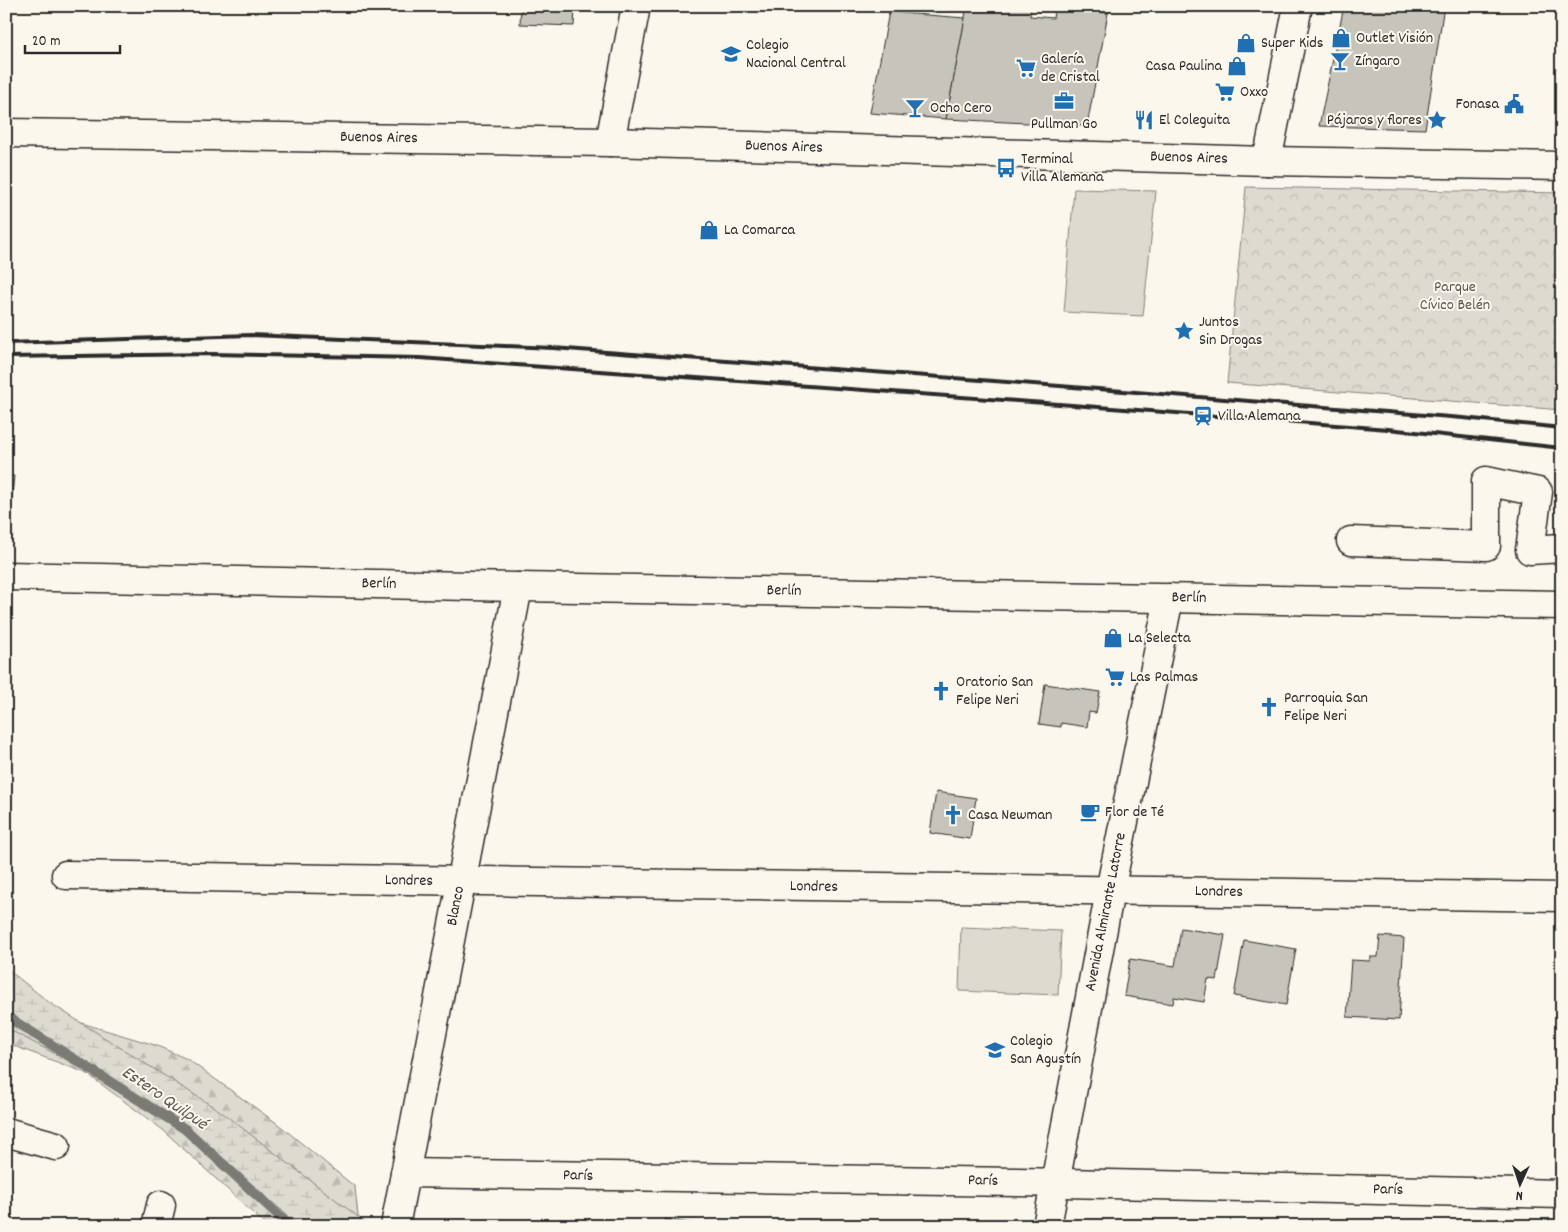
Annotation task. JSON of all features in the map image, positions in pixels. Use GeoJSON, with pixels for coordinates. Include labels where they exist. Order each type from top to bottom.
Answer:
{"type":"FeatureCollection","features":[{"type":"Feature","properties":{"kind":"street"},"geometry":{"type":"LineString","coordinates":[[610,142],[636,6]]}},
{"type":"Feature","properties":{"kind":"street"},"geometry":{"type":"LineString","coordinates":[[1267,160],[1298,6]]}},
{"type":"Feature","properties":{"kind":"street","name":"Buenos Aires"},"geometry":{"type":"LineString","coordinates":[[6,133],[610,142],[1562,166]]}},
{"type":"Feature","properties":{"kind":"street"},"geometry":{"type":"LineString","coordinates":[[1351,541],[1486,546],[1486,481],[1538,492],[1530,550],[1562,548]]}},
{"type":"Feature","properties":{"kind":"street","name":"Berlín"},"geometry":{"type":"LineString","coordinates":[[6,576],[1562,605]]}},
{"type":"Feature","properties":{"kind":"street","name":"Blanco"},"geometry":{"type":"LineString","coordinates":[[395,1226],[518,587]]}},
{"type":"Feature","properties":{"kind":"street","name":"Avenida Almirante Latorre"},"geometry":{"type":"LineString","coordinates":[[1046,1226],[1110,891],[1169,598]]}},
{"type":"Feature","properties":{"kind":"street","name":"Londres"},"geometry":{"type":"LineString","coordinates":[[66,876],[1562,897]]}},
{"type":"Feature","properties":{"kind":"street"},"geometry":{"type":"LineString","coordinates":[[6,1132],[56,1146]]}},
{"type":"Feature","properties":{"kind":"street","name":"París"},"geometry":{"type":"LineString","coordinates":[[405,1173],[1055,1183],[1562,1194]]}},
{"type":"Feature","properties":{"kind":"green space","name":"Parque Cívico Belén"},"geometry":{"type":"Polygon","coordinates":[[[1246,187],[1562,193],[1562,410],[1227,383],[1246,187]]]}},
{"type":"Feature","properties":{"kind":"green space"},"geometry":{"type":"Polygon","coordinates":[[[1074,189],[1156,191],[1143,316],[1064,312],[1074,189]]]}},
{"type":"Feature","properties":{"kind":"green space"},"geometry":{"type":"Polygon","coordinates":[[[961,927],[1061,931],[1058,995],[959,991],[961,927]]]}},
{"type":"Feature","properties":{"kind":"green space"},"geometry":{"type":"Polygon","coordinates":[[[6,968],[50,1003],[220,1111],[370,1226],[299,1226],[206,1143],[126,1091],[6,1028],[6,968]]]}},
{"type":"Feature","properties":{"kind":"green space"},"geometry":{"type":"Polygon","coordinates":[[[6,980],[68,1019],[155,1045],[187,1059],[278,1124],[355,1187],[359,1226],[267,1226],[163,1130],[86,1073],[6,1043],[6,980]]]}},
{"type":"Feature","properties":{"kind":"water"},"geometry":{"type":"Polygon","coordinates":[[[1562,263],[1562,295],[1555,283],[1555,279],[1562,263]]]}},
{"type":"Feature","properties":{"kind":"building"},"geometry":{"type":"Polygon","coordinates":[[[521,6],[575,6],[574,26],[520,24],[521,6]]]}},
{"type":"Feature","properties":{"kind":"building","name":"Galería de Cristal"},"geometry":{"type":"Polygon","coordinates":[[[967,6],[1031,7],[1030,16],[1053,18],[1055,6],[1108,13],[1087,126],[946,119],[967,6]]]}},
{"type":"Feature","properties":{"kind":"building"},"geometry":{"type":"Polygon","coordinates":[[[1061,6],[1109,6],[1108,13],[1061,6]]]}},
{"type":"Feature","properties":{"kind":"building"},"geometry":{"type":"Polygon","coordinates":[[[1344,6],[1444,6],[1425,129],[1319,126],[1344,6]]]}},
{"type":"Feature","properties":{"kind":"building"},"geometry":{"type":"Polygon","coordinates":[[[889,12],[965,18],[946,119],[870,113],[889,12]]]}},
{"type":"Feature","properties":{"kind":"building"},"geometry":{"type":"Polygon","coordinates":[[[6,475],[14,476],[9,524],[6,524],[6,475]]]}},
{"type":"Feature","properties":{"kind":"building"},"geometry":{"type":"Polygon","coordinates":[[[1045,684],[1100,692],[1096,713],[1089,712],[1087,727],[1061,723],[1061,727],[1039,724],[1045,684]]]}},
{"type":"Feature","properties":{"kind":"building","name":"Casa Newman"},"geometry":{"type":"Polygon","coordinates":[[[936,792],[976,798],[970,839],[930,833],[936,792]]]}},
{"type":"Feature","properties":{"kind":"building"},"geometry":{"type":"Polygon","coordinates":[[[1181,928],[1225,935],[1217,980],[1208,979],[1204,1002],[1174,997],[1173,1004],[1124,996],[1130,959],[1175,966],[1181,928]]]}},
{"type":"Feature","properties":{"kind":"building"},"geometry":{"type":"Polygon","coordinates":[[[1380,936],[1404,938],[1399,1020],[1347,1017],[1351,960],[1370,961],[1370,957],[1378,957],[1380,936]]]}},
{"type":"Feature","properties":{"kind":"building"},"geometry":{"type":"Polygon","coordinates":[[[1244,940],[1296,949],[1286,1005],[1234,996],[1244,940]]]}},
{"type":"Feature","properties":{"kind":"building"},"geometry":{"type":"Polygon","coordinates":[[[665,1219],[707,1226],[664,1226],[665,1219]]]}},
{"type":"Feature","properties":{"kind":"waterway","name":"Estero Quilpué"},"geometry":{"type":"LineString","coordinates":[[6,1016],[185,1129],[290,1226]]}},
{"type":"Feature","properties":{"kind":"railway"},"geometry":{"type":"LineString","coordinates":[[6,343],[251,335],[553,348],[1060,386],[1463,418],[1562,428]]}},
{"type":"Feature","properties":{"kind":"railway"},"geometry":{"type":"LineString","coordinates":[[6,357],[212,354],[420,358],[1388,429],[1562,448]]}},
{"type":"Feature","properties":{"kind":"place","name":"Outlet Visión"},"geometry":{"type":"Point","coordinates":[1341,38]}},
{"type":"Feature","properties":{"kind":"place","name":"Super Kids"},"geometry":{"type":"Point","coordinates":[1246,43]}},
{"type":"Feature","properties":{"kind":"place","name":"Colegio Nacional Central"},"geometry":{"type":"Point","coordinates":[731,54]}},
{"type":"Feature","properties":{"kind":"place","name":"Zíngaro"},"geometry":{"type":"Point","coordinates":[1340,61]}},
{"type":"Feature","properties":{"kind":"place","name":"Casa Paulina"},"geometry":{"type":"Point","coordinates":[1237,66]}},
{"type":"Feature","properties":{"kind":"place","name":"Galería de Cristal"},"geometry":{"type":"Point","coordinates":[1026,68]}},
{"type":"Feature","properties":{"kind":"place","name":"Oxxo"},"geometry":{"type":"Point","coordinates":[1225,92]}},
{"type":"Feature","properties":{"kind":"place","name":"Pullman Go"},"geometry":{"type":"Point","coordinates":[1064,101]}},
{"type":"Feature","properties":{"kind":"place","name":"Fonasa"},"geometry":{"type":"Point","coordinates":[1514,104]}},
{"type":"Feature","properties":{"kind":"place","name":"Ocho Cero"},"geometry":{"type":"Point","coordinates":[915,108]}},
{"type":"Feature","properties":{"kind":"place","name":"El Coleguita"},"geometry":{"type":"Point","coordinates":[1144,120]}},
{"type":"Feature","properties":{"kind":"place","name":"Pájaros y flores"},"geometry":{"type":"Point","coordinates":[1437,120]}},
{"type":"Feature","properties":{"kind":"place","name":"Terminal Villa Alemana"},"geometry":{"type":"Point","coordinates":[1006,168]}},
{"type":"Feature","properties":{"kind":"place","name":"La Comarca"},"geometry":{"type":"Point","coordinates":[709,230]}},
{"type":"Feature","properties":{"kind":"place","name":"Juntos Sin Drogas"},"geometry":{"type":"Point","coordinates":[1184,331]}},
{"type":"Feature","properties":{"kind":"place","name":"Villa Alemana"},"geometry":{"type":"Point","coordinates":[1203,416]}},
{"type":"Feature","properties":{"kind":"place","name":"La Selecta"},"geometry":{"type":"Point","coordinates":[1113,638]}},
{"type":"Feature","properties":{"kind":"place","name":"Las Palmas"},"geometry":{"type":"Point","coordinates":[1115,677]}},
{"type":"Feature","properties":{"kind":"place","name":"Oratorio San Felipe Neri"},"geometry":{"type":"Point","coordinates":[941,691]}},
{"type":"Feature","properties":{"kind":"place","name":"Parroquia San Felipe Neri"},"geometry":{"type":"Point","coordinates":[1269,707]}},
{"type":"Feature","properties":{"kind":"place","name":"Flor de Té"},"geometry":{"type":"Point","coordinates":[1090,812]}},
{"type":"Feature","properties":{"kind":"place","name":"Casa Newman"},"geometry":{"type":"Point","coordinates":[953,815]}},
{"type":"Feature","properties":{"kind":"place","name":"Colegio San Agustín"},"geometry":{"type":"Point","coordinates":[995,1050]}}]}
